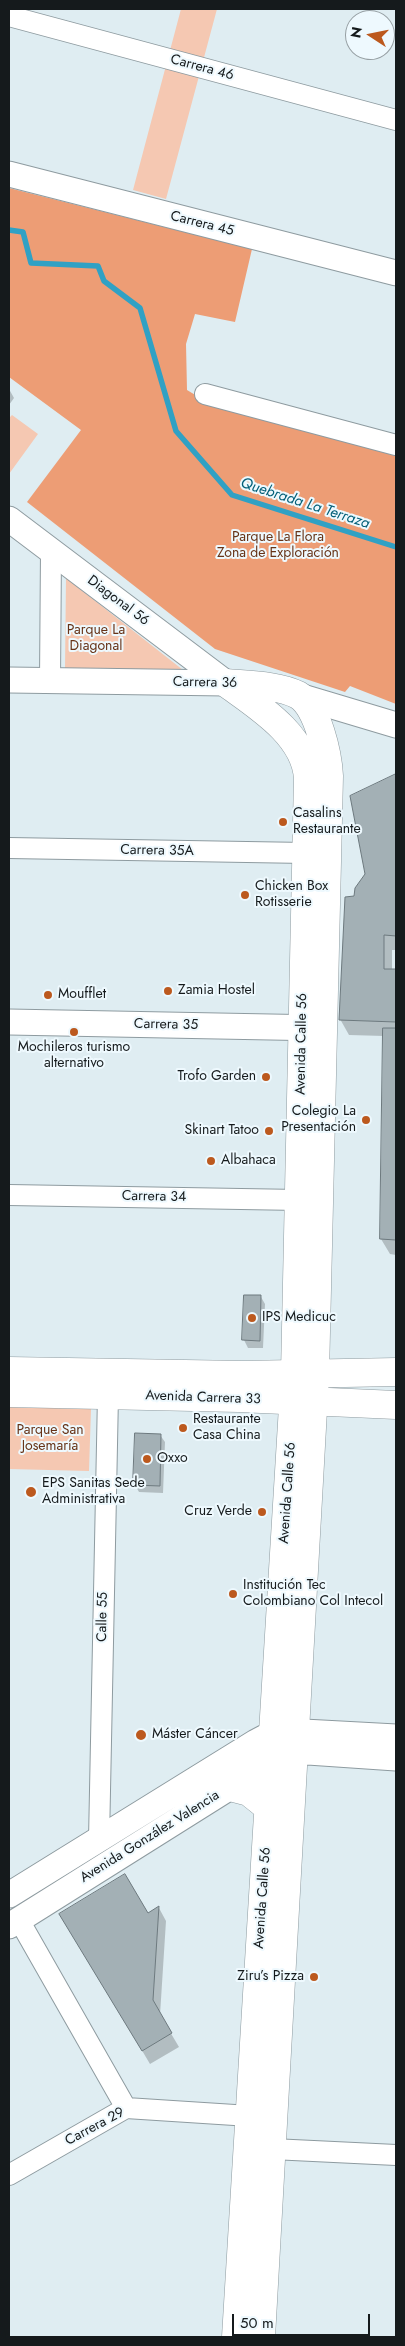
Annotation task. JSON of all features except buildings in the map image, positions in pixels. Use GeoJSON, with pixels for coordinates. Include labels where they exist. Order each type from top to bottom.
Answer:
{"type":"FeatureCollection","features":[{"type":"Feature","properties":{"kind":"main road","name":"Carrera 36"},"geometry":{"type":"LineString","coordinates":[[226,683],[263,687],[299,696]]}},
{"type":"Feature","properties":{"kind":"main road","name":"Avenida Calle 56"},"geometry":{"type":"LineString","coordinates":[[226,683],[276,722],[291,738],[304,757],[308,778],[306,853],[313,1028],[305,1374],[284,1744],[272,2149],[261,2337]]}},
{"type":"Feature","properties":{"kind":"main road","name":"Avenida Calle 56"},"geometry":{"type":"LineString","coordinates":[[299,696],[307,705],[320,729],[329,767],[313,1028],[299,1200],[305,1374]]}},
{"type":"Feature","properties":{"kind":"main road","name":"Avenida Carrera 33"},"geometry":{"type":"LineString","coordinates":[[9,1371],[243,1375],[396,1372]]}},
{"type":"Feature","properties":{"kind":"main road","name":"Avenida Carrera 33"},"geometry":{"type":"LineString","coordinates":[[9,1393],[239,1398],[396,1405]]}},
{"type":"Feature","properties":{"kind":"main road","name":"Avenida Calle 56"},"geometry":{"type":"LineString","coordinates":[[236,2337],[269,1808],[284,1744]]}},
{"type":"Feature","properties":{"kind":"main road"},"geometry":{"type":"LineString","coordinates":[[230,1787],[249,1792],[269,1808]]}},
{"type":"Feature","properties":{"kind":"street","name":"Carrera 46"},"geometry":{"type":"LineString","coordinates":[[9,16],[396,120]]}},
{"type":"Feature","properties":{"kind":"street","name":"Carrera 45"},"geometry":{"type":"LineString","coordinates":[[9,174],[396,273]]}},
{"type":"Feature","properties":{"kind":"street"},"geometry":{"type":"LineString","coordinates":[[205,394],[396,444]]}},
{"type":"Feature","properties":{"kind":"street","name":"Diagonal 56"},"geometry":{"type":"LineString","coordinates":[[9,519],[226,683]]}},
{"type":"Feature","properties":{"kind":"street"},"geometry":{"type":"LineString","coordinates":[[50,680],[52,551]]}},
{"type":"Feature","properties":{"kind":"street","name":"Carrera 36"},"geometry":{"type":"LineString","coordinates":[[9,680],[226,683]]}},
{"type":"Feature","properties":{"kind":"street","name":"Carrera 36"},"geometry":{"type":"LineString","coordinates":[[299,696],[396,724]]}},
{"type":"Feature","properties":{"kind":"street","name":"Carrera 35A"},"geometry":{"type":"LineString","coordinates":[[9,848],[306,853]]}},
{"type":"Feature","properties":{"kind":"street","name":"Carrera 35"},"geometry":{"type":"LineString","coordinates":[[9,1022],[313,1028]]}},
{"type":"Feature","properties":{"kind":"street","name":"Carrera 34"},"geometry":{"type":"LineString","coordinates":[[9,1194],[299,1200]]}},
{"type":"Feature","properties":{"kind":"street","name":"Calle 55"},"geometry":{"type":"LineString","coordinates":[[99,1840],[108,1395]]}},
{"type":"Feature","properties":{"kind":"street"},"geometry":{"type":"LineString","coordinates":[[284,1744],[396,1737]]}},
{"type":"Feature","properties":{"kind":"street","name":"Avenida González Valencia"},"geometry":{"type":"LineString","coordinates":[[9,1895],[256,1742],[284,1744]]}},
{"type":"Feature","properties":{"kind":"street"},"geometry":{"type":"LineString","coordinates":[[284,1744],[396,1758]]}},
{"type":"Feature","properties":{"kind":"street","name":"Avenida González Valencia"},"geometry":{"type":"LineString","coordinates":[[14,1923],[230,1787],[284,1744]]}},
{"type":"Feature","properties":{"kind":"street"},"geometry":{"type":"LineString","coordinates":[[14,1923],[126,2108]]}},
{"type":"Feature","properties":{"kind":"street","name":"Carrera 29"},"geometry":{"type":"LineString","coordinates":[[9,2175],[126,2108],[250,2116]]}},
{"type":"Feature","properties":{"kind":"street"},"geometry":{"type":"LineString","coordinates":[[272,2149],[396,2155]]}},
{"type":"Feature","properties":{"kind":"green space"},"geometry":{"type":"Polygon","coordinates":[[[181,9],[217,9],[166,199],[133,190],[181,9]]]}},
{"type":"Feature","properties":{"kind":"green space","name":"Parque La Flora Zona de Exploración"},"geometry":{"type":"Polygon","coordinates":[[[9,188],[252,249],[235,322],[195,314],[186,344],[187,390],[212,405],[396,456],[396,704],[350,686],[345,692],[215,649],[27,502],[81,430],[9,377],[9,188]]]}},
{"type":"Feature","properties":{"kind":"green space"},"geometry":{"type":"Polygon","coordinates":[[[12,415],[38,434],[9,474],[9,418],[12,415]]]}},
{"type":"Feature","properties":{"kind":"green space","name":"Parque La Diagonal"},"geometry":{"type":"Polygon","coordinates":[[[66,578],[183,670],[65,669],[66,578]]]}},
{"type":"Feature","properties":{"kind":"green space","name":"Parque San Josemaría"},"geometry":{"type":"Polygon","coordinates":[[[9,1407],[91,1409],[89,1471],[9,1469],[9,1407]]]}},
{"type":"Feature","properties":{"kind":"waterway","name":"Quebrada La Terraza"},"geometry":{"type":"LineString","coordinates":[[9,230],[23,232],[31,263],[98,266],[104,281],[140,308],[176,431],[232,495],[396,547]]}},
{"type":"Feature","properties":{"kind":"place","name":"Casalins Restaurante"},"geometry":{"type":"Point","coordinates":[283,822]}},
{"type":"Feature","properties":{"kind":"place","name":"Chicken Box Rotisserie"},"geometry":{"type":"Point","coordinates":[245,895]}},
{"type":"Feature","properties":{"kind":"place","name":"Zamia Hostel"},"geometry":{"type":"Point","coordinates":[168,991]}},
{"type":"Feature","properties":{"kind":"place","name":"Moufflet"},"geometry":{"type":"Point","coordinates":[48,995]}},
{"type":"Feature","properties":{"kind":"place","name":"Mochileros turismo alternativo"},"geometry":{"type":"Point","coordinates":[74,1032]}},
{"type":"Feature","properties":{"kind":"place","name":"Trofo Garden"},"geometry":{"type":"Point","coordinates":[266,1077]}},
{"type":"Feature","properties":{"kind":"place","name":"Colegio La Presentación"},"geometry":{"type":"Point","coordinates":[366,1120]}},
{"type":"Feature","properties":{"kind":"place","name":"Skinart Tatoo"},"geometry":{"type":"Point","coordinates":[269,1131]}},
{"type":"Feature","properties":{"kind":"place","name":"Albahaca"},"geometry":{"type":"Point","coordinates":[211,1161]}},
{"type":"Feature","properties":{"kind":"place","name":"IPS Medicuc"},"geometry":{"type":"Point","coordinates":[252,1318]}},
{"type":"Feature","properties":{"kind":"place","name":"Restaurante Casa China"},"geometry":{"type":"Point","coordinates":[183,1428]}},
{"type":"Feature","properties":{"kind":"place","name":"Oxxo"},"geometry":{"type":"Point","coordinates":[147,1459]}},
{"type":"Feature","properties":{"kind":"place","name":"EPS Sanitas Sede Administrativa"},"geometry":{"type":"Point","coordinates":[31,1492]}},
{"type":"Feature","properties":{"kind":"place","name":"Cruz Verde"},"geometry":{"type":"Point","coordinates":[262,1512]}},
{"type":"Feature","properties":{"kind":"place","name":"Institución Tec Colombiano Col Intecol"},"geometry":{"type":"Point","coordinates":[233,1594]}},
{"type":"Feature","properties":{"kind":"place","name":"Máster Cáncer"},"geometry":{"type":"Point","coordinates":[141,1735]}},
{"type":"Feature","properties":{"kind":"place","name":"Ziru’s Pizza"},"geometry":{"type":"Point","coordinates":[314,1977]}}]}
